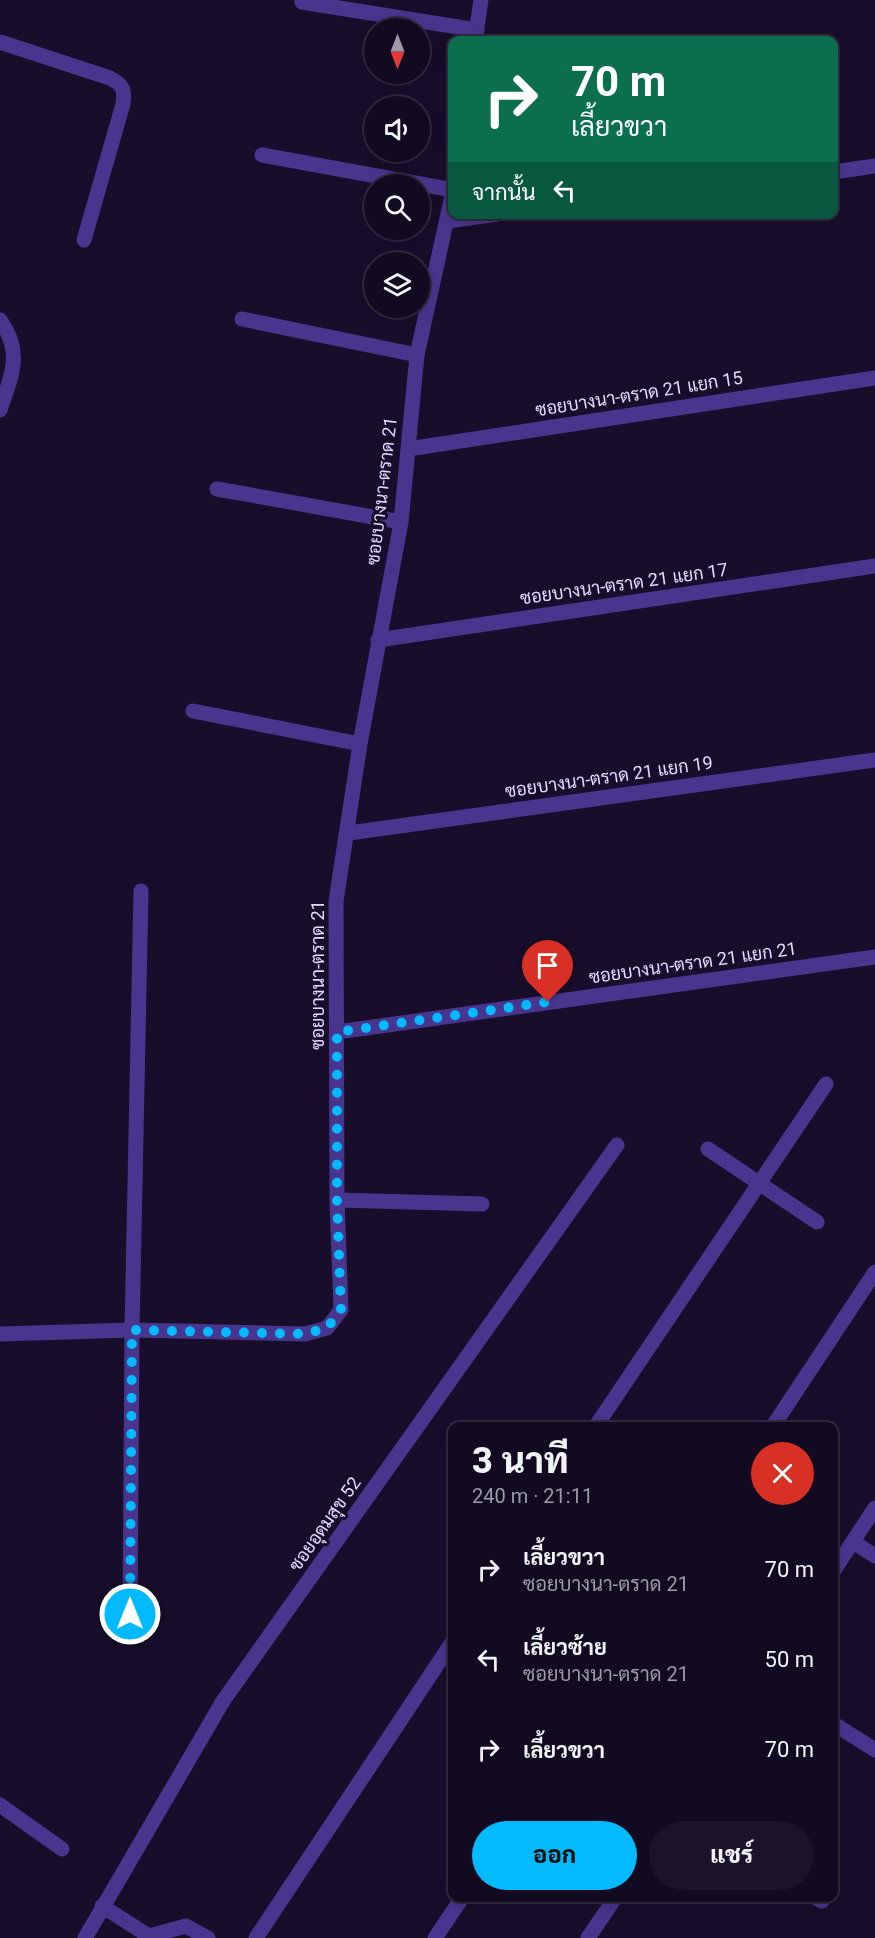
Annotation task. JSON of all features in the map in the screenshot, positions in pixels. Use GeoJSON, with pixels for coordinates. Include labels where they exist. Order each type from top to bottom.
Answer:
{"type":"FeatureCollection","features":[{"type":"Feature","properties":{"kind":"street"},"geometry":{"type":"LineString","coordinates":[[302,2],[476,35],[481,0]]}},
{"type":"Feature","properties":{"kind":"street"},"geometry":{"type":"LineString","coordinates":[[0,42],[110,78],[122,85],[123,104],[84,240]]}},
{"type":"Feature","properties":{"kind":"street"},"geometry":{"type":"LineString","coordinates":[[262,155],[448,189]]}},
{"type":"Feature","properties":{"kind":"street"},"geometry":{"type":"LineString","coordinates":[[838,171],[875,166]]}},
{"type":"Feature","properties":{"kind":"street"},"geometry":{"type":"LineString","coordinates":[[448,221],[462,219]]}},
{"type":"Feature","properties":{"kind":"street","name":"ซอยบางนา-ตราด 21"},"geometry":{"type":"LineString","coordinates":[[0,1335],[132,1330],[305,1334],[327,1328],[341,1310],[337,1200],[336,901],[360,744],[401,522],[417,355],[448,221]]}},
{"type":"Feature","properties":{"kind":"street"},"geometry":{"type":"LineString","coordinates":[[242,319],[417,355]]}},
{"type":"Feature","properties":{"kind":"street"},"geometry":{"type":"LineString","coordinates":[[0,320],[12,337],[13,372],[0,410]]}},
{"type":"Feature","properties":{"kind":"street","name":"ซอยบางนา-ตราด 21 แยก 15"},"geometry":{"type":"LineString","coordinates":[[408,449],[875,378]]}},
{"type":"Feature","properties":{"kind":"street"},"geometry":{"type":"LineString","coordinates":[[217,489],[401,522]]}},
{"type":"Feature","properties":{"kind":"street","name":"ซอยบางนา-ตราด 21 แยก 17"},"geometry":{"type":"LineString","coordinates":[[378,640],[875,566]]}},
{"type":"Feature","properties":{"kind":"street"},"geometry":{"type":"LineString","coordinates":[[194,711],[360,744]]}},
{"type":"Feature","properties":{"kind":"street","name":"ซอยบางนา-ตราด 21 แยก 19"},"geometry":{"type":"LineString","coordinates":[[348,833],[875,760]]}},
{"type":"Feature","properties":{"kind":"street"},"geometry":{"type":"LineString","coordinates":[[130,1614],[132,1330],[141,891]]}},
{"type":"Feature","properties":{"kind":"street","name":"ซอยบางนา-ตราด 21 แยก 21"},"geometry":{"type":"LineString","coordinates":[[337,1032],[875,957]]}},
{"type":"Feature","properties":{"kind":"street"},"geometry":{"type":"LineString","coordinates":[[599,1422],[826,1084]]}},
{"type":"Feature","properties":{"kind":"street","name":"ซอยอุดมสุข 52"},"geometry":{"type":"LineString","coordinates":[[85,1938],[223,1701],[617,1145]]}},
{"type":"Feature","properties":{"kind":"street"},"geometry":{"type":"LineString","coordinates":[[708,1149],[817,1222]]}},
{"type":"Feature","properties":{"kind":"street"},"geometry":{"type":"LineString","coordinates":[[337,1200],[482,1204]]}},
{"type":"Feature","properties":{"kind":"street"},"geometry":{"type":"LineString","coordinates":[[776,1422],[875,1272]]}},
{"type":"Feature","properties":{"kind":"street"},"geometry":{"type":"LineString","coordinates":[[838,1564],[875,1508]]}},
{"type":"Feature","properties":{"kind":"street"},"geometry":{"type":"LineString","coordinates":[[853,1542],[875,1556]]}},
{"type":"Feature","properties":{"kind":"street"},"geometry":{"type":"LineString","coordinates":[[256,1938],[448,1649]]}},
{"type":"Feature","properties":{"kind":"street"},"geometry":{"type":"LineString","coordinates":[[838,1727],[875,1750]]}},
{"type":"Feature","properties":{"kind":"street"},"geometry":{"type":"LineString","coordinates":[[0,1805],[62,1849]]}},
{"type":"Feature","properties":{"kind":"street"},"geometry":{"type":"LineString","coordinates":[[435,1938],[459,1902]]}},
{"type":"Feature","properties":{"kind":"street"},"geometry":{"type":"LineString","coordinates":[[588,1938],[612,1902]]}},
{"type":"Feature","properties":{"kind":"street"},"geometry":{"type":"LineString","coordinates":[[102,1906],[149,1936],[186,1926],[208,1938]]}},
{"type":"Feature","properties":{"kind":"route"},"geometry":{"type":"LineString","coordinates":[[130,1614],[132,1330],[305,1334],[327,1328],[341,1310],[337,1200],[337,1032],[548,1002]]}}]}
